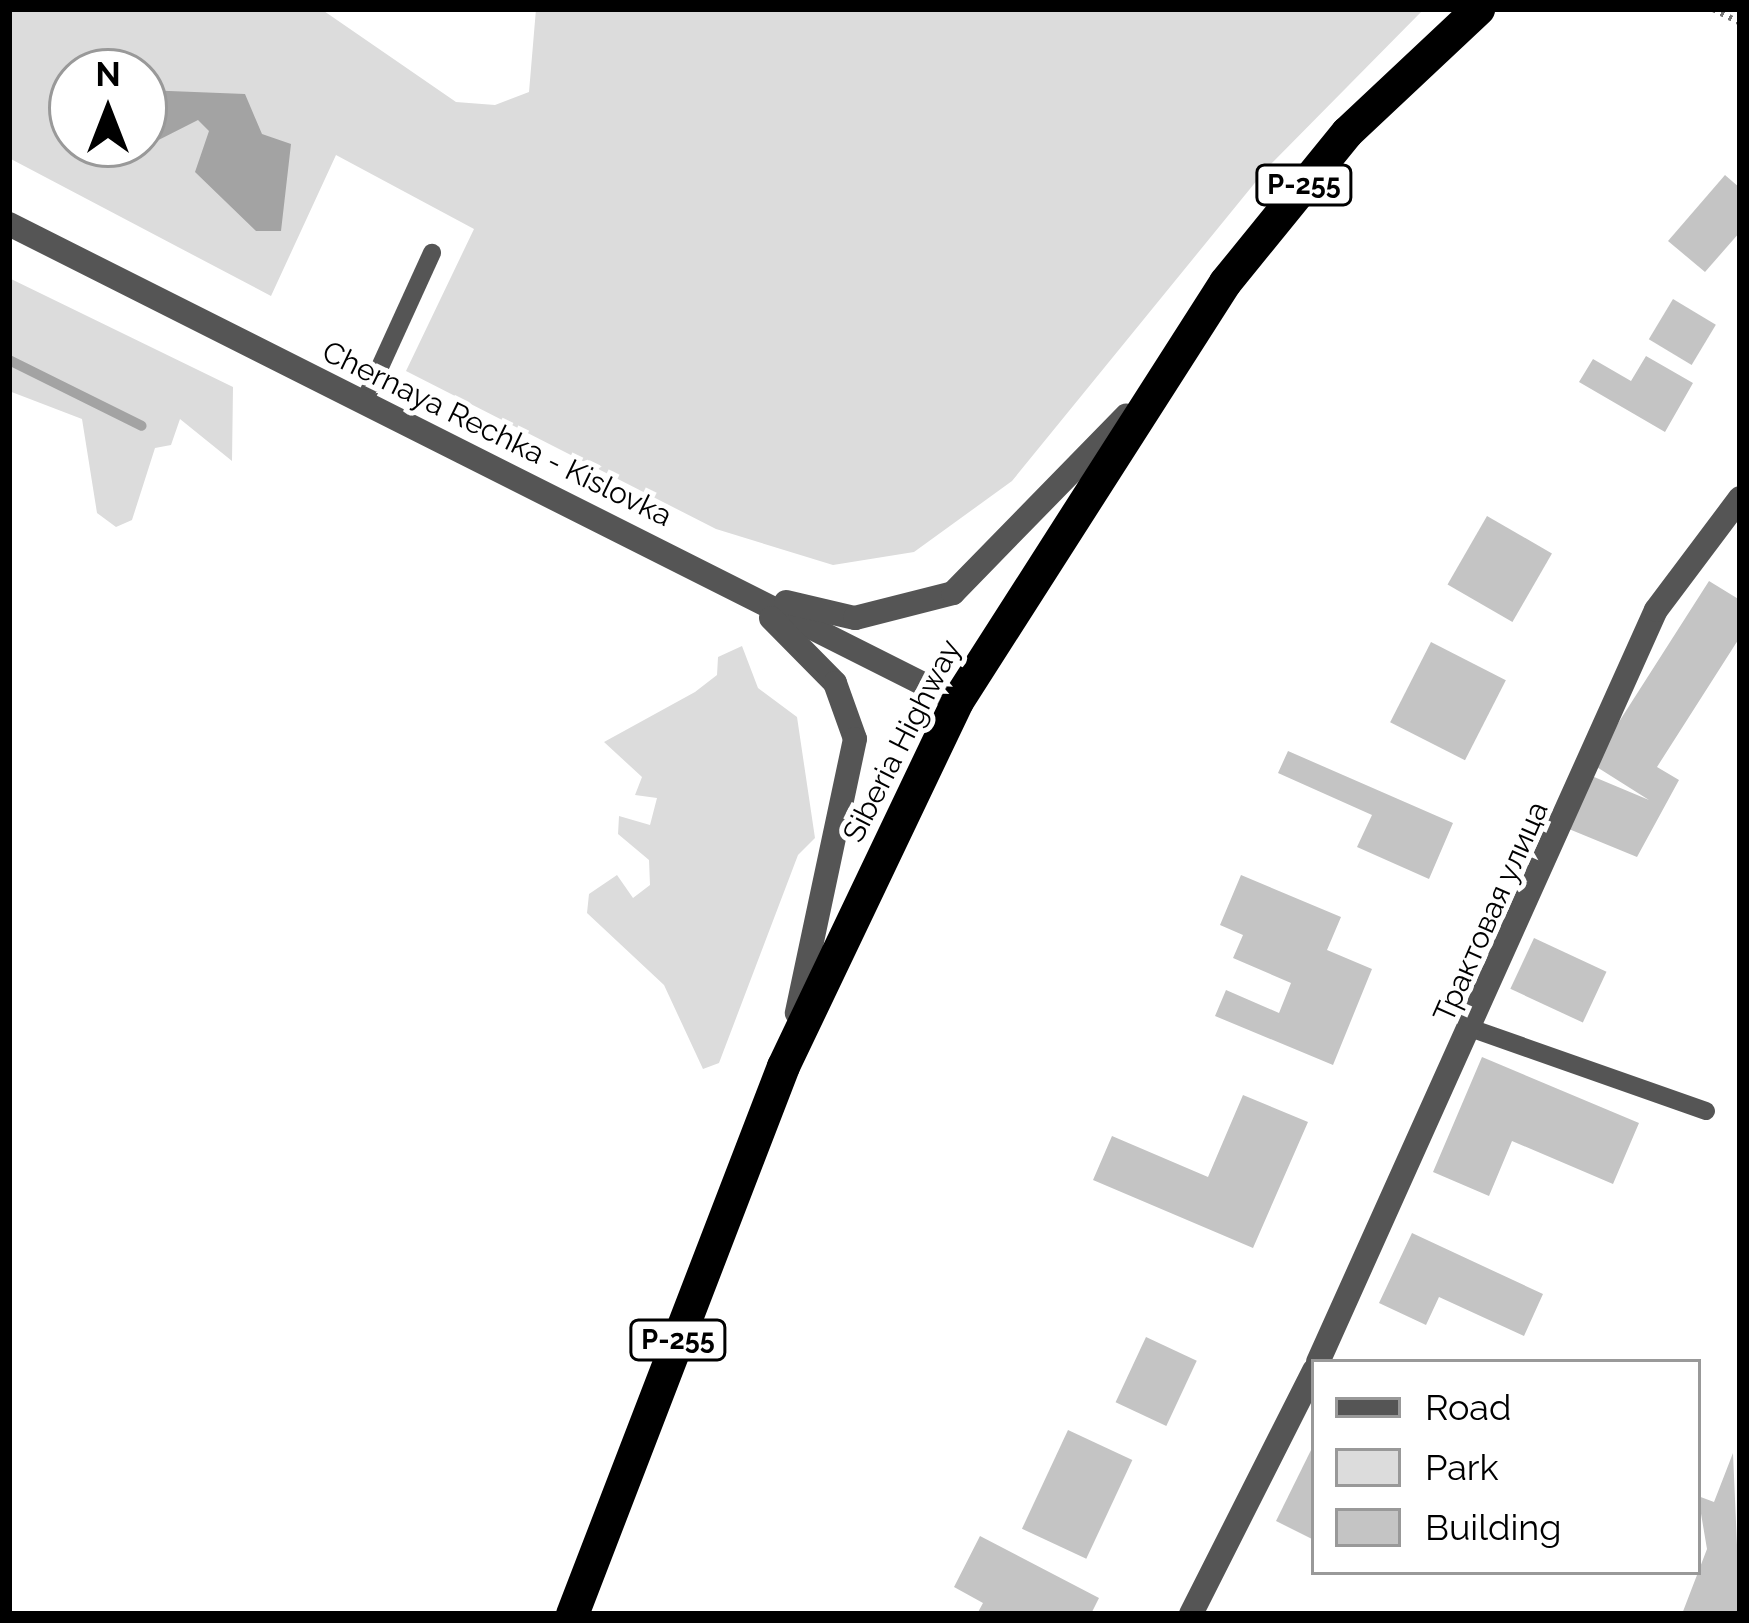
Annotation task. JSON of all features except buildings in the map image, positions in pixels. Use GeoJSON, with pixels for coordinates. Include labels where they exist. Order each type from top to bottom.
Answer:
{"type":"FeatureCollection","features":[{"type":"Feature","properties":{"kind":"highway","name":"Siberia Highway"},"geometry":{"type":"LineString","coordinates":[[572,1614],[783,1066],[958,701],[1156,384],[1347,132],[1478,9]]}},
{"type":"Feature","properties":{"kind":"street","name":"Chernaya Rechka - Kislovka"},"geometry":{"type":"LineString","coordinates":[[9,224],[958,701]]}},
{"type":"Feature","properties":{"kind":"street"},"geometry":{"type":"LineString","coordinates":[[731,586],[855,618],[953,592],[1156,384]]}},
{"type":"Feature","properties":{"kind":"street","name":"Трактовая улица"},"geometry":{"type":"LineString","coordinates":[[1319,1359],[1473,1029],[1656,610],[1740,499]]}},
{"type":"Feature","properties":{"kind":"street"},"geometry":{"type":"LineString","coordinates":[[731,586],[813,652],[855,739],[846,820],[783,1066]]}},
{"type":"Feature","properties":{"kind":"street","name":"Трактовая улица"},"geometry":{"type":"LineString","coordinates":[[1191,1614],[1311,1376]]}},
{"type":"Feature","properties":{"kind":"lane"},"geometry":{"type":"LineString","coordinates":[[364,402],[431,253]]}},
{"type":"Feature","properties":{"kind":"lane"},"geometry":{"type":"LineString","coordinates":[[1473,1029],[1706,1111]]}},
{"type":"Feature","properties":{"kind":"path"},"geometry":{"type":"LineString","coordinates":[[1713,9],[1740,22]]}},
{"type":"Feature","properties":{"kind":"green space"},"geometry":{"type":"Polygon","coordinates":[[[9,9],[321,9],[456,102],[495,105],[529,92],[536,9],[1424,9],[1267,168],[1012,481],[914,552],[833,565],[716,529],[406,371],[474,229],[336,155],[271,296],[9,158],[9,9]]]}},
{"type":"Feature","properties":{"kind":"green space"},"geometry":{"type":"Polygon","coordinates":[[[9,278],[233,387],[232,461],[180,419],[171,445],[155,448],[132,520],[116,527],[97,513],[82,419],[9,391],[9,278]]]}},
{"type":"Feature","properties":{"kind":"green space"},"geometry":{"type":"Polygon","coordinates":[[[742,646],[758,688],[797,717],[815,838],[798,855],[719,1063],[703,1069],[664,985],[587,913],[589,894],[617,875],[633,898],[650,885],[649,860],[618,834],[619,816],[650,825],[657,798],[635,795],[642,777],[604,742],[695,692],[717,675],[718,657],[742,646]]]}},
{"type":"Feature","properties":{"kind":"shaded area"},"geometry":{"type":"Polygon","coordinates":[[[168,91],[245,94],[262,134],[291,144],[281,231],[256,231],[195,172],[209,131],[198,120],[168,135],[168,91]]]}},
{"type":"Feature","properties":{"kind":"waterway"},"geometry":{"type":"LineString","coordinates":[[9,360],[142,426]]}}]}
